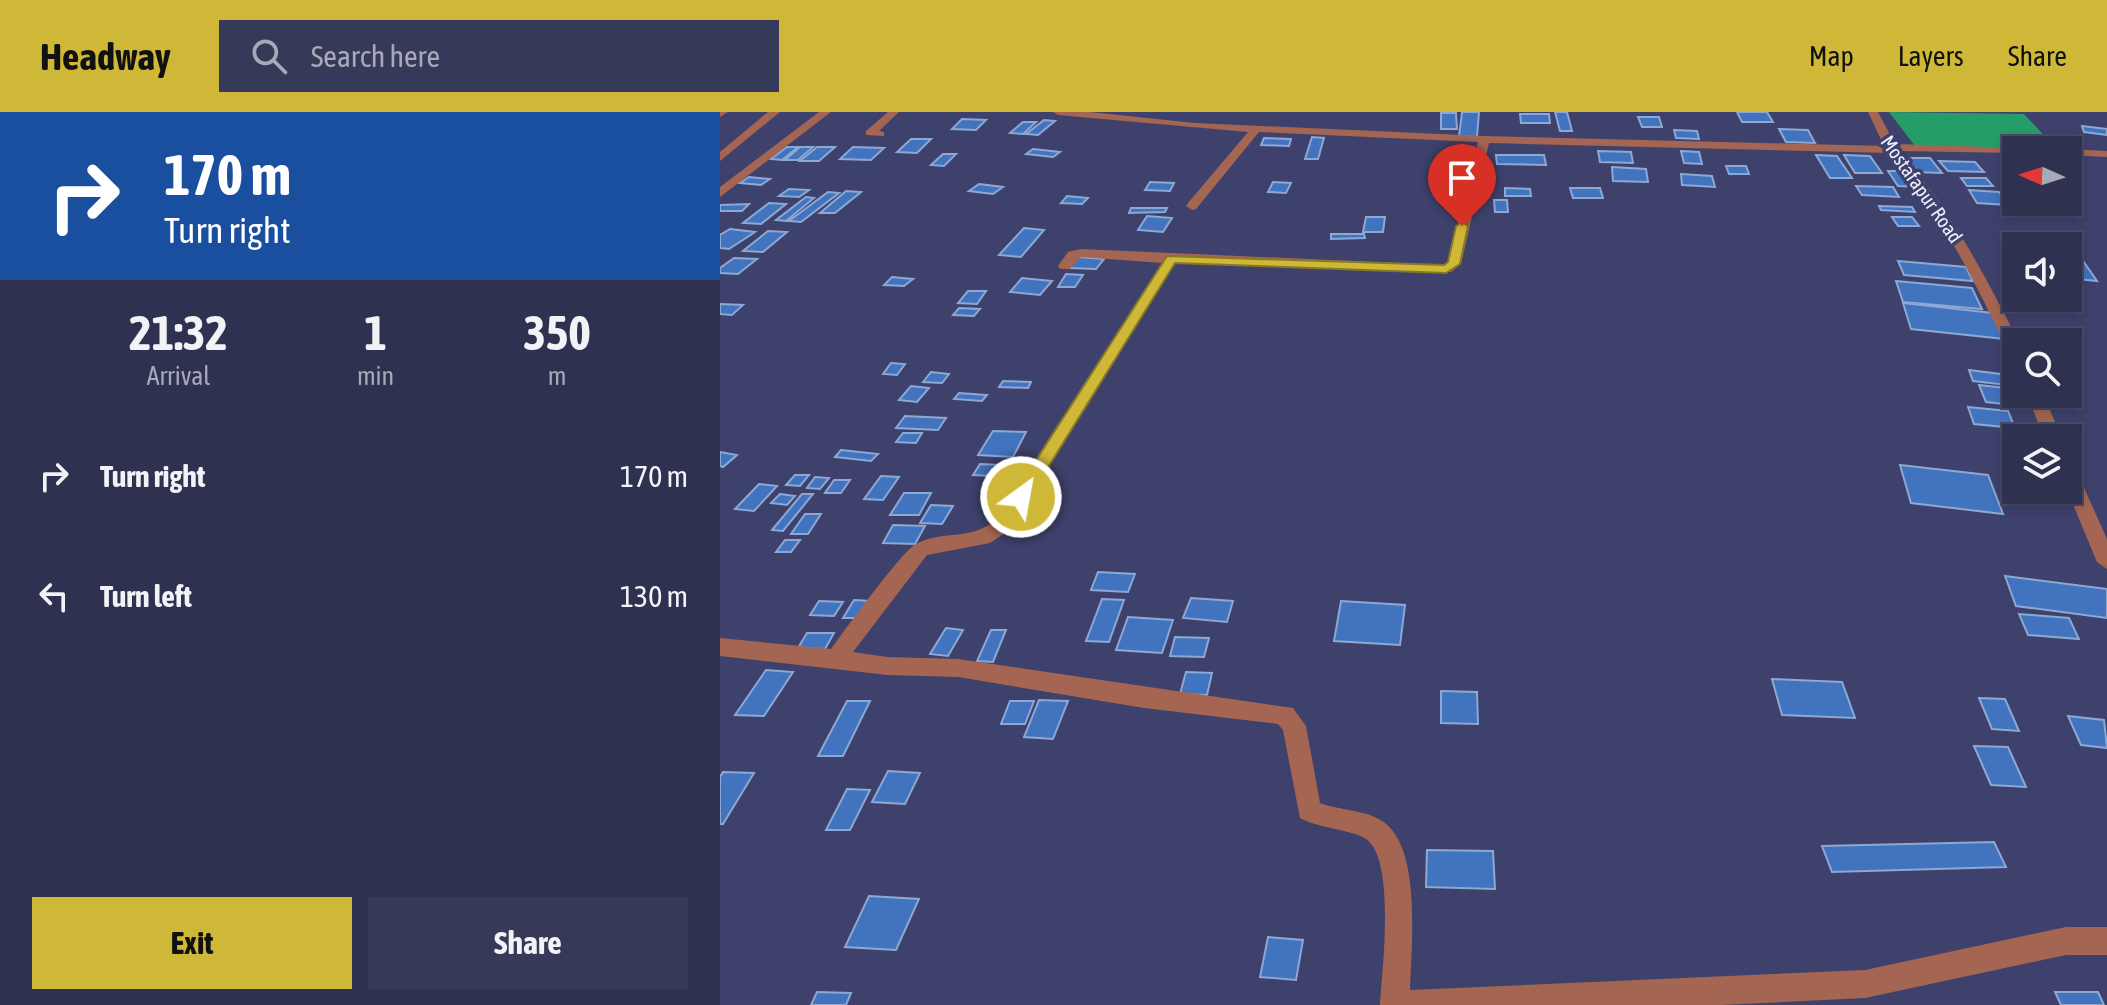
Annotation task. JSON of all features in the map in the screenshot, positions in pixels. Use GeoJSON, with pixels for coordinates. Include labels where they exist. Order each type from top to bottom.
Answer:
{"type":"FeatureCollection","features":[{"type":"Feature","properties":{"kind":"street"},"geometry":{"type":"LineString","coordinates":[[720,158],[775,112]]}},
{"type":"Feature","properties":{"kind":"street"},"geometry":{"type":"LineString","coordinates":[[720,193],[826,112]]}},
{"type":"Feature","properties":{"kind":"street"},"geometry":{"type":"LineString","coordinates":[[880,134],[870,133],[894,112]]}},
{"type":"Feature","properties":{"kind":"street"},"geometry":{"type":"LineString","coordinates":[[1058,112],[1257,128],[1484,139],[2002,150]]}},
{"type":"Feature","properties":{"kind":"street","name":"Mostafapur Road"},"geometry":{"type":"LineString","coordinates":[[1873,112],[1891,149],[1929,192],[1971,261],[2004,328]]}},
{"type":"Feature","properties":{"kind":"street"},"geometry":{"type":"LineString","coordinates":[[1192,206],[1257,128]]}},
{"type":"Feature","properties":{"kind":"street"},"geometry":{"type":"LineString","coordinates":[[1065,266],[1073,255],[1081,253],[1446,269],[1454,264],[1484,139]]}},
{"type":"Feature","properties":{"kind":"street"},"geometry":{"type":"LineString","coordinates":[[2082,153],[2107,154]]}},
{"type":"Feature","properties":{"kind":"street"},"geometry":{"type":"LineString","coordinates":[[836,658],[920,550],[929,546],[976,543],[991,537],[1004,524],[1171,259]]}},
{"type":"Feature","properties":{"kind":"street"},"geometry":{"type":"LineString","coordinates":[[2082,504],[2107,562]]}},
{"type":"Feature","properties":{"kind":"street"},"geometry":{"type":"LineString","coordinates":[[720,647],[887,666],[958,668],[1144,698],[1285,715],[1294,726],[1309,810],[1322,818],[1375,830],[1390,846],[1396,869],[1397,1005],[1865,984],[2066,941],[2107,941]]}},
{"type":"Feature","properties":{"kind":"shaded area"},"geometry":{"type":"Polygon","coordinates":[[[1889,112],[2024,114],[2045,136],[2002,136],[2002,148],[1915,146],[1889,112]]]}},
{"type":"Feature","properties":{"kind":"building"},"geometry":{"type":"Polygon","coordinates":[[[1462,112],[1479,112],[1477,137],[1459,136],[1462,112]]]}},
{"type":"Feature","properties":{"kind":"building"},"geometry":{"type":"Polygon","coordinates":[[[1555,112],[1567,112],[1572,131],[1560,131],[1555,112]]]}},
{"type":"Feature","properties":{"kind":"building"},"geometry":{"type":"Polygon","coordinates":[[[1737,112],[1767,112],[1773,122],[1742,122],[1737,112]]]}},
{"type":"Feature","properties":{"kind":"building"},"geometry":{"type":"Polygon","coordinates":[[[1441,113],[1456,113],[1457,129],[1441,129],[1441,113]]]}},
{"type":"Feature","properties":{"kind":"building"},"geometry":{"type":"Polygon","coordinates":[[[1520,114],[1549,114],[1550,123],[1521,123],[1520,114]]]}},
{"type":"Feature","properties":{"kind":"building"},"geometry":{"type":"Polygon","coordinates":[[[1638,117],[1659,117],[1662,127],[1642,127],[1638,117]]]}},
{"type":"Feature","properties":{"kind":"building"},"geometry":{"type":"Polygon","coordinates":[[[962,119],[986,120],[976,130],[952,129],[962,119]]]}},
{"type":"Feature","properties":{"kind":"building"},"geometry":{"type":"Polygon","coordinates":[[[1044,120],[1055,121],[1038,135],[1026,134],[1044,120]]]}},
{"type":"Feature","properties":{"kind":"building"},"geometry":{"type":"Polygon","coordinates":[[[1023,122],[1036,122],[1023,134],[1010,133],[1023,122]]]}},
{"type":"Feature","properties":{"kind":"building"},"geometry":{"type":"Polygon","coordinates":[[[2082,126],[2107,129],[2107,135],[2084,132],[2082,126]]]}},
{"type":"Feature","properties":{"kind":"building"},"geometry":{"type":"Polygon","coordinates":[[[1779,129],[1808,130],[1815,143],[1786,142],[1779,129]]]}},
{"type":"Feature","properties":{"kind":"building"},"geometry":{"type":"Polygon","coordinates":[[[1674,130],[1697,131],[1699,139],[1676,138],[1674,130]]]}},
{"type":"Feature","properties":{"kind":"building"},"geometry":{"type":"Polygon","coordinates":[[[1312,137],[1324,138],[1318,159],[1305,159],[1312,137]]]}},
{"type":"Feature","properties":{"kind":"building"},"geometry":{"type":"Polygon","coordinates":[[[1264,138],[1291,139],[1289,146],[1261,145],[1264,138]]]}},
{"type":"Feature","properties":{"kind":"building"},"geometry":{"type":"Polygon","coordinates":[[[911,139],[931,139],[917,153],[897,152],[911,139]]]}},
{"type":"Feature","properties":{"kind":"building"},"geometry":{"type":"Polygon","coordinates":[[[787,147],[798,147],[782,160],[771,159],[787,147]]]}},
{"type":"Feature","properties":{"kind":"building"},"geometry":{"type":"Polygon","coordinates":[[[800,147],[813,147],[798,160],[785,160],[800,147]]]}},
{"type":"Feature","properties":{"kind":"building"},"geometry":{"type":"Polygon","coordinates":[[[817,147],[835,147],[819,161],[800,161],[817,147]]]}},
{"type":"Feature","properties":{"kind":"building"},"geometry":{"type":"Polygon","coordinates":[[[853,147],[884,148],[871,160],[840,159],[853,147]]]}},
{"type":"Feature","properties":{"kind":"building"},"geometry":{"type":"Polygon","coordinates":[[[1033,149],[1060,152],[1053,157],[1026,154],[1033,149]]]}},
{"type":"Feature","properties":{"kind":"building"},"geometry":{"type":"Polygon","coordinates":[[[1598,151],[1631,152],[1633,163],[1600,162],[1598,151]]]}},
{"type":"Feature","properties":{"kind":"building"},"geometry":{"type":"Polygon","coordinates":[[[1681,151],[1699,152],[1702,164],[1684,163],[1681,151]]]}},
{"type":"Feature","properties":{"kind":"building"},"geometry":{"type":"Polygon","coordinates":[[[943,154],[956,154],[944,166],[931,165],[943,154]]]}},
{"type":"Feature","properties":{"kind":"building"},"geometry":{"type":"Polygon","coordinates":[[[1496,155],[1544,155],[1546,165],[1497,164],[1496,155]]]}},
{"type":"Feature","properties":{"kind":"building"},"geometry":{"type":"Polygon","coordinates":[[[1816,155],[1837,156],[1852,178],[1830,178],[1816,155]]]}},
{"type":"Feature","properties":{"kind":"building"},"geometry":{"type":"Polygon","coordinates":[[[1844,155],[1870,156],[1882,173],[1855,173],[1844,155]]]}},
{"type":"Feature","properties":{"kind":"building"},"geometry":{"type":"Polygon","coordinates":[[[1904,158],[1930,158],[1942,173],[1914,172],[1904,158]]]}},
{"type":"Feature","properties":{"kind":"building"},"geometry":{"type":"Polygon","coordinates":[[[1939,161],[1975,162],[1984,172],[1948,171],[1939,161]]]}},
{"type":"Feature","properties":{"kind":"building"},"geometry":{"type":"Polygon","coordinates":[[[1726,166],[1746,166],[1749,174],[1729,174],[1726,166]]]}},
{"type":"Feature","properties":{"kind":"building"},"geometry":{"type":"Polygon","coordinates":[[[1612,167],[1646,169],[1648,182],[1613,181],[1612,167]]]}},
{"type":"Feature","properties":{"kind":"building"},"geometry":{"type":"Polygon","coordinates":[[[1888,171],[1905,171],[1915,187],[1898,186],[1888,171]]]}},
{"type":"Feature","properties":{"kind":"building"},"geometry":{"type":"Polygon","coordinates":[[[1681,174],[1712,176],[1715,187],[1682,185],[1681,174]]]}},
{"type":"Feature","properties":{"kind":"building"},"geometry":{"type":"Polygon","coordinates":[[[749,177],[770,179],[761,185],[740,183],[749,177]]]}},
{"type":"Feature","properties":{"kind":"building"},"geometry":{"type":"Polygon","coordinates":[[[1961,178],[1986,178],[1993,186],[1967,186],[1961,178]]]}},
{"type":"Feature","properties":{"kind":"building"},"geometry":{"type":"Polygon","coordinates":[[[1150,182],[1174,183],[1170,191],[1145,190],[1150,182]]]}},
{"type":"Feature","properties":{"kind":"building"},"geometry":{"type":"Polygon","coordinates":[[[1273,182],[1291,183],[1286,193],[1268,192],[1273,182]]]}},
{"type":"Feature","properties":{"kind":"building"},"geometry":{"type":"Polygon","coordinates":[[[979,184],[1003,187],[993,194],[969,191],[979,184]]]}},
{"type":"Feature","properties":{"kind":"building"},"geometry":{"type":"Polygon","coordinates":[[[1856,186],[1893,187],[1899,197],[1862,195],[1856,186]]]}},
{"type":"Feature","properties":{"kind":"building"},"geometry":{"type":"Polygon","coordinates":[[[1505,188],[1530,189],[1531,196],[1505,196],[1505,188]]]}},
{"type":"Feature","properties":{"kind":"building"},"geometry":{"type":"Polygon","coordinates":[[[1570,188],[1600,188],[1603,198],[1573,198],[1570,188]]]}},
{"type":"Feature","properties":{"kind":"building"},"geometry":{"type":"Polygon","coordinates":[[[789,189],[809,190],[799,197],[779,196],[789,189]]]}},
{"type":"Feature","properties":{"kind":"building"},"geometry":{"type":"Polygon","coordinates":[[[1969,190],[1999,192],[2002,196],[2002,205],[1977,203],[1969,190]]]}},
{"type":"Feature","properties":{"kind":"building"},"geometry":{"type":"Polygon","coordinates":[[[846,191],[861,192],[835,213],[820,213],[846,191]]]}},
{"type":"Feature","properties":{"kind":"building"},"geometry":{"type":"Polygon","coordinates":[[[828,192],[839,193],[801,222],[789,221],[828,192]]]}},
{"type":"Feature","properties":{"kind":"building"},"geometry":{"type":"Polygon","coordinates":[[[1067,196],[1088,198],[1082,204],[1061,203],[1067,196]]]}},
{"type":"Feature","properties":{"kind":"building"},"geometry":{"type":"Polygon","coordinates":[[[806,197],[814,198],[786,221],[776,220],[806,197]]]}},
{"type":"Feature","properties":{"kind":"building"},"geometry":{"type":"Polygon","coordinates":[[[1494,200],[1507,200],[1508,212],[1495,212],[1494,200]]]}},
{"type":"Feature","properties":{"kind":"building"},"geometry":{"type":"Polygon","coordinates":[[[769,203],[786,204],[761,224],[743,223],[769,203]]]}},
{"type":"Feature","properties":{"kind":"building"},"geometry":{"type":"Polygon","coordinates":[[[749,204],[742,211],[720,211],[720,205],[749,204]]]}},
{"type":"Feature","properties":{"kind":"building"},"geometry":{"type":"Polygon","coordinates":[[[1879,206],[1912,207],[1915,212],[1881,210],[1879,206]]]}},
{"type":"Feature","properties":{"kind":"building"},"geometry":{"type":"Polygon","coordinates":[[[1131,208],[1167,208],[1165,212],[1129,213],[1131,208]]]}},
{"type":"Feature","properties":{"kind":"building"},"geometry":{"type":"Polygon","coordinates":[[[1147,216],[1172,218],[1163,232],[1138,230],[1147,216]]]}},
{"type":"Feature","properties":{"kind":"building"},"geometry":{"type":"Polygon","coordinates":[[[1366,217],[1385,217],[1383,232],[1363,232],[1366,217]]]}},
{"type":"Feature","properties":{"kind":"building"},"geometry":{"type":"Polygon","coordinates":[[[1892,217],[1912,217],[1919,226],[1898,226],[1892,217]]]}},
{"type":"Feature","properties":{"kind":"building"},"geometry":{"type":"Polygon","coordinates":[[[1024,228],[1044,230],[1021,257],[999,255],[1024,228]]]}},
{"type":"Feature","properties":{"kind":"building"},"geometry":{"type":"Polygon","coordinates":[[[730,229],[755,232],[729,249],[720,248],[720,235],[730,229]]]}},
{"type":"Feature","properties":{"kind":"building"},"geometry":{"type":"Polygon","coordinates":[[[768,231],[787,232],[763,252],[743,251],[768,231]]]}},
{"type":"Feature","properties":{"kind":"building"},"geometry":{"type":"Polygon","coordinates":[[[1331,234],[1364,234],[1365,238],[1331,239],[1331,234]]]}},
{"type":"Feature","properties":{"kind":"building"},"geometry":{"type":"Polygon","coordinates":[[[1078,257],[1104,259],[1096,269],[1070,268],[1078,257]]]}},
{"type":"Feature","properties":{"kind":"building"},"geometry":{"type":"Polygon","coordinates":[[[734,258],[757,259],[738,274],[720,273],[720,268],[734,258]]]}},
{"type":"Feature","properties":{"kind":"building"},"geometry":{"type":"Polygon","coordinates":[[[2082,259],[2097,281],[2082,279],[2082,259]]]}},
{"type":"Feature","properties":{"kind":"building"},"geometry":{"type":"Polygon","coordinates":[[[1898,261],[1966,267],[1973,281],[1904,275],[1898,261]]]}},
{"type":"Feature","properties":{"kind":"building"},"geometry":{"type":"Polygon","coordinates":[[[1066,274],[1083,275],[1075,287],[1058,287],[1066,274]]]}},
{"type":"Feature","properties":{"kind":"building"},"geometry":{"type":"Polygon","coordinates":[[[892,277],[913,279],[904,286],[884,285],[892,277]]]}},
{"type":"Feature","properties":{"kind":"building"},"geometry":{"type":"Polygon","coordinates":[[[1022,278],[1052,281],[1040,295],[1010,292],[1022,278]]]}},
{"type":"Feature","properties":{"kind":"building"},"geometry":{"type":"Polygon","coordinates":[[[1896,281],[1972,288],[1982,309],[1903,302],[1896,281]]]}},
{"type":"Feature","properties":{"kind":"building"},"geometry":{"type":"Polygon","coordinates":[[[968,291],[986,291],[977,304],[958,303],[968,291]]]}},
{"type":"Feature","properties":{"kind":"building"},"geometry":{"type":"Polygon","coordinates":[[[1903,303],[1993,313],[2002,339],[1911,329],[1903,303]]]}},
{"type":"Feature","properties":{"kind":"building"},"geometry":{"type":"Polygon","coordinates":[[[720,304],[743,305],[732,315],[720,314],[720,304]]]}},
{"type":"Feature","properties":{"kind":"building"},"geometry":{"type":"Polygon","coordinates":[[[959,308],[980,309],[974,316],[953,315],[959,308]]]}},
{"type":"Feature","properties":{"kind":"building"},"geometry":{"type":"Polygon","coordinates":[[[891,363],[905,364],[897,375],[883,374],[891,363]]]}},
{"type":"Feature","properties":{"kind":"building"},"geometry":{"type":"Polygon","coordinates":[[[1969,370],[2002,374],[2002,384],[1973,381],[1969,370]]]}},
{"type":"Feature","properties":{"kind":"building"},"geometry":{"type":"Polygon","coordinates":[[[931,372],[949,374],[942,383],[923,382],[931,372]]]}},
{"type":"Feature","properties":{"kind":"building"},"geometry":{"type":"Polygon","coordinates":[[[1003,381],[1031,382],[1028,388],[999,387],[1003,381]]]}},
{"type":"Feature","properties":{"kind":"building"},"geometry":{"type":"Polygon","coordinates":[[[1979,385],[2002,387],[2002,404],[1986,402],[1979,385]]]}},
{"type":"Feature","properties":{"kind":"building"},"geometry":{"type":"Polygon","coordinates":[[[911,386],[929,388],[917,402],[899,400],[911,386]]]}},
{"type":"Feature","properties":{"kind":"building"},"geometry":{"type":"Polygon","coordinates":[[[959,393],[987,395],[982,401],[954,399],[959,393]]]}},
{"type":"Feature","properties":{"kind":"building"},"geometry":{"type":"Polygon","coordinates":[[[1968,407],[2008,411],[2013,424],[2002,424],[2002,427],[1974,424],[1968,407]]]}},
{"type":"Feature","properties":{"kind":"building"},"geometry":{"type":"Polygon","coordinates":[[[905,416],[946,418],[938,430],[896,428],[905,416]]]}},
{"type":"Feature","properties":{"kind":"building"},"geometry":{"type":"Polygon","coordinates":[[[993,431],[1026,432],[1013,457],[978,455],[993,431]]]}},
{"type":"Feature","properties":{"kind":"building"},"geometry":{"type":"Polygon","coordinates":[[[903,433],[922,433],[916,443],[896,442],[903,433]]]}},
{"type":"Feature","properties":{"kind":"building"},"geometry":{"type":"Polygon","coordinates":[[[841,450],[878,454],[871,461],[835,457],[841,450]]]}},
{"type":"Feature","properties":{"kind":"building"},"geometry":{"type":"Polygon","coordinates":[[[720,452],[737,455],[723,467],[720,466],[720,452]]]}},
{"type":"Feature","properties":{"kind":"building"},"geometry":{"type":"Polygon","coordinates":[[[980,464],[1026,466],[1020,477],[973,475],[980,464]]]}},
{"type":"Feature","properties":{"kind":"building"},"geometry":{"type":"Polygon","coordinates":[[[1900,465],[1988,475],[2003,514],[1911,503],[1900,465]]]}},
{"type":"Feature","properties":{"kind":"building"},"geometry":{"type":"Polygon","coordinates":[[[795,475],[809,475],[800,486],[786,485],[795,475]]]}},
{"type":"Feature","properties":{"kind":"building"},"geometry":{"type":"Polygon","coordinates":[[[881,476],[899,477],[883,500],[864,499],[881,476]]]}},
{"type":"Feature","properties":{"kind":"building"},"geometry":{"type":"Polygon","coordinates":[[[815,477],[829,478],[820,489],[807,488],[815,477]]]}},
{"type":"Feature","properties":{"kind":"building"},"geometry":{"type":"Polygon","coordinates":[[[834,480],[850,480],[841,493],[825,493],[834,480]]]}},
{"type":"Feature","properties":{"kind":"building"},"geometry":{"type":"Polygon","coordinates":[[[759,484],[777,486],[754,511],[735,509],[759,484]]]}},
{"type":"Feature","properties":{"kind":"building"},"geometry":{"type":"Polygon","coordinates":[[[904,493],[931,493],[919,515],[890,515],[904,493]]]}},
{"type":"Feature","properties":{"kind":"building"},"geometry":{"type":"Polygon","coordinates":[[[780,494],[795,496],[787,505],[771,503],[780,494]]]}},
{"type":"Feature","properties":{"kind":"building"},"geometry":{"type":"Polygon","coordinates":[[[802,494],[813,494],[783,531],[772,530],[802,494]]]}},
{"type":"Feature","properties":{"kind":"building"},"geometry":{"type":"Polygon","coordinates":[[[931,505],[953,506],[942,524],[920,523],[931,505]]]}},
{"type":"Feature","properties":{"kind":"building"},"geometry":{"type":"Polygon","coordinates":[[[1034,511],[1051,512],[1045,523],[1028,523],[1034,511]]]}},
{"type":"Feature","properties":{"kind":"building"},"geometry":{"type":"Polygon","coordinates":[[[805,514],[821,514],[808,534],[791,534],[805,514]]]}},
{"type":"Feature","properties":{"kind":"building"},"geometry":{"type":"Polygon","coordinates":[[[893,525],[925,526],[915,544],[883,543],[893,525]]]}},
{"type":"Feature","properties":{"kind":"building"},"geometry":{"type":"Polygon","coordinates":[[[785,540],[800,540],[791,552],[776,552],[785,540]]]}},
{"type":"Feature","properties":{"kind":"building"},"geometry":{"type":"Polygon","coordinates":[[[1098,572],[1135,574],[1128,592],[1091,590],[1098,572]]]}},
{"type":"Feature","properties":{"kind":"building"},"geometry":{"type":"Polygon","coordinates":[[[2005,576],[2107,589],[2107,618],[2016,606],[2005,576]]]}},
{"type":"Feature","properties":{"kind":"building"},"geometry":{"type":"Polygon","coordinates":[[[1191,598],[1233,601],[1227,622],[1183,618],[1191,598]]]}},
{"type":"Feature","properties":{"kind":"building"},"geometry":{"type":"Polygon","coordinates":[[[1102,599],[1124,600],[1109,642],[1086,641],[1102,599]]]}},
{"type":"Feature","properties":{"kind":"building"},"geometry":{"type":"Polygon","coordinates":[[[854,600],[871,601],[861,618],[843,618],[854,600]]]}},
{"type":"Feature","properties":{"kind":"building"},"geometry":{"type":"Polygon","coordinates":[[[819,601],[843,602],[834,616],[810,615],[819,601]]]}},
{"type":"Feature","properties":{"kind":"building"},"geometry":{"type":"Polygon","coordinates":[[[1341,601],[1405,605],[1400,645],[1334,641],[1341,601]]]}},
{"type":"Feature","properties":{"kind":"building"},"geometry":{"type":"Polygon","coordinates":[[[2019,614],[2069,618],[2079,639],[2028,635],[2019,614]]]}},
{"type":"Feature","properties":{"kind":"building"},"geometry":{"type":"Polygon","coordinates":[[[1128,617],[1173,620],[1162,653],[1116,650],[1128,617]]]}},
{"type":"Feature","properties":{"kind":"building"},"geometry":{"type":"Polygon","coordinates":[[[946,628],[963,630],[948,656],[930,654],[946,628]]]}},
{"type":"Feature","properties":{"kind":"building"},"geometry":{"type":"Polygon","coordinates":[[[991,630],[1006,630],[993,662],[977,661],[991,630]]]}},
{"type":"Feature","properties":{"kind":"building"},"geometry":{"type":"Polygon","coordinates":[[[807,633],[834,633],[825,649],[798,648],[807,633]]]}},
{"type":"Feature","properties":{"kind":"building"},"geometry":{"type":"Polygon","coordinates":[[[1175,637],[1209,638],[1204,657],[1170,656],[1175,637]]]}},
{"type":"Feature","properties":{"kind":"building"},"geometry":{"type":"Polygon","coordinates":[[[766,670],[793,672],[764,716],[735,715],[766,670]]]}},
{"type":"Feature","properties":{"kind":"building"},"geometry":{"type":"Polygon","coordinates":[[[1186,672],[1212,673],[1207,695],[1180,694],[1186,672]]]}},
{"type":"Feature","properties":{"kind":"building"},"geometry":{"type":"Polygon","coordinates":[[[1772,679],[1842,682],[1855,718],[1782,715],[1772,679]]]}},
{"type":"Feature","properties":{"kind":"building"},"geometry":{"type":"Polygon","coordinates":[[[1441,691],[1477,692],[1478,724],[1441,723],[1441,691]]]}},
{"type":"Feature","properties":{"kind":"building"},"geometry":{"type":"Polygon","coordinates":[[[1979,698],[2005,699],[2019,731],[1992,729],[1979,698]]]}},
{"type":"Feature","properties":{"kind":"building"},"geometry":{"type":"Polygon","coordinates":[[[1039,700],[1068,701],[1053,739],[1024,737],[1039,700]]]}},
{"type":"Feature","properties":{"kind":"building"},"geometry":{"type":"Polygon","coordinates":[[[847,701],[870,701],[843,756],[818,756],[847,701]]]}},
{"type":"Feature","properties":{"kind":"building"},"geometry":{"type":"Polygon","coordinates":[[[1010,701],[1034,701],[1025,724],[1001,724],[1010,701]]]}},
{"type":"Feature","properties":{"kind":"building"},"geometry":{"type":"Polygon","coordinates":[[[2068,716],[2104,720],[2107,748],[2081,745],[2068,716]]]}},
{"type":"Feature","properties":{"kind":"building"},"geometry":{"type":"Polygon","coordinates":[[[1974,746],[2008,747],[2026,787],[1991,785],[1974,746]]]}},
{"type":"Feature","properties":{"kind":"building"},"geometry":{"type":"Polygon","coordinates":[[[888,771],[920,773],[905,804],[872,802],[888,771]]]}},
{"type":"Feature","properties":{"kind":"building"},"geometry":{"type":"Polygon","coordinates":[[[723,772],[754,773],[723,824],[720,824],[720,777],[723,772]]]}},
{"type":"Feature","properties":{"kind":"building"},"geometry":{"type":"Polygon","coordinates":[[[847,789],[870,790],[850,830],[826,830],[847,789]]]}},
{"type":"Feature","properties":{"kind":"building"},"geometry":{"type":"Polygon","coordinates":[[[1994,842],[2006,867],[1832,872],[1822,846],[1994,842]]]}},
{"type":"Feature","properties":{"kind":"building"},"geometry":{"type":"Polygon","coordinates":[[[1427,850],[1493,851],[1495,889],[1426,887],[1427,850]]]}},
{"type":"Feature","properties":{"kind":"building"},"geometry":{"type":"Polygon","coordinates":[[[869,896],[919,899],[896,950],[845,947],[869,896]]]}},
{"type":"Feature","properties":{"kind":"building"},"geometry":{"type":"Polygon","coordinates":[[[1268,937],[1303,940],[1296,980],[1260,977],[1268,937]]]}},
{"type":"Feature","properties":{"kind":"building"},"geometry":{"type":"Polygon","coordinates":[[[817,992],[851,993],[846,1005],[811,1005],[817,992]]]}},
{"type":"Feature","properties":{"kind":"building"},"geometry":{"type":"Polygon","coordinates":[[[2055,992],[2098,992],[2104,1005],[2061,1005],[2055,992]]]}},
{"type":"Feature","properties":{"kind":"route"},"geometry":{"type":"LineString","coordinates":[[1021,497],[1171,259],[1446,269],[1454,264],[1462,226]]}}]}
